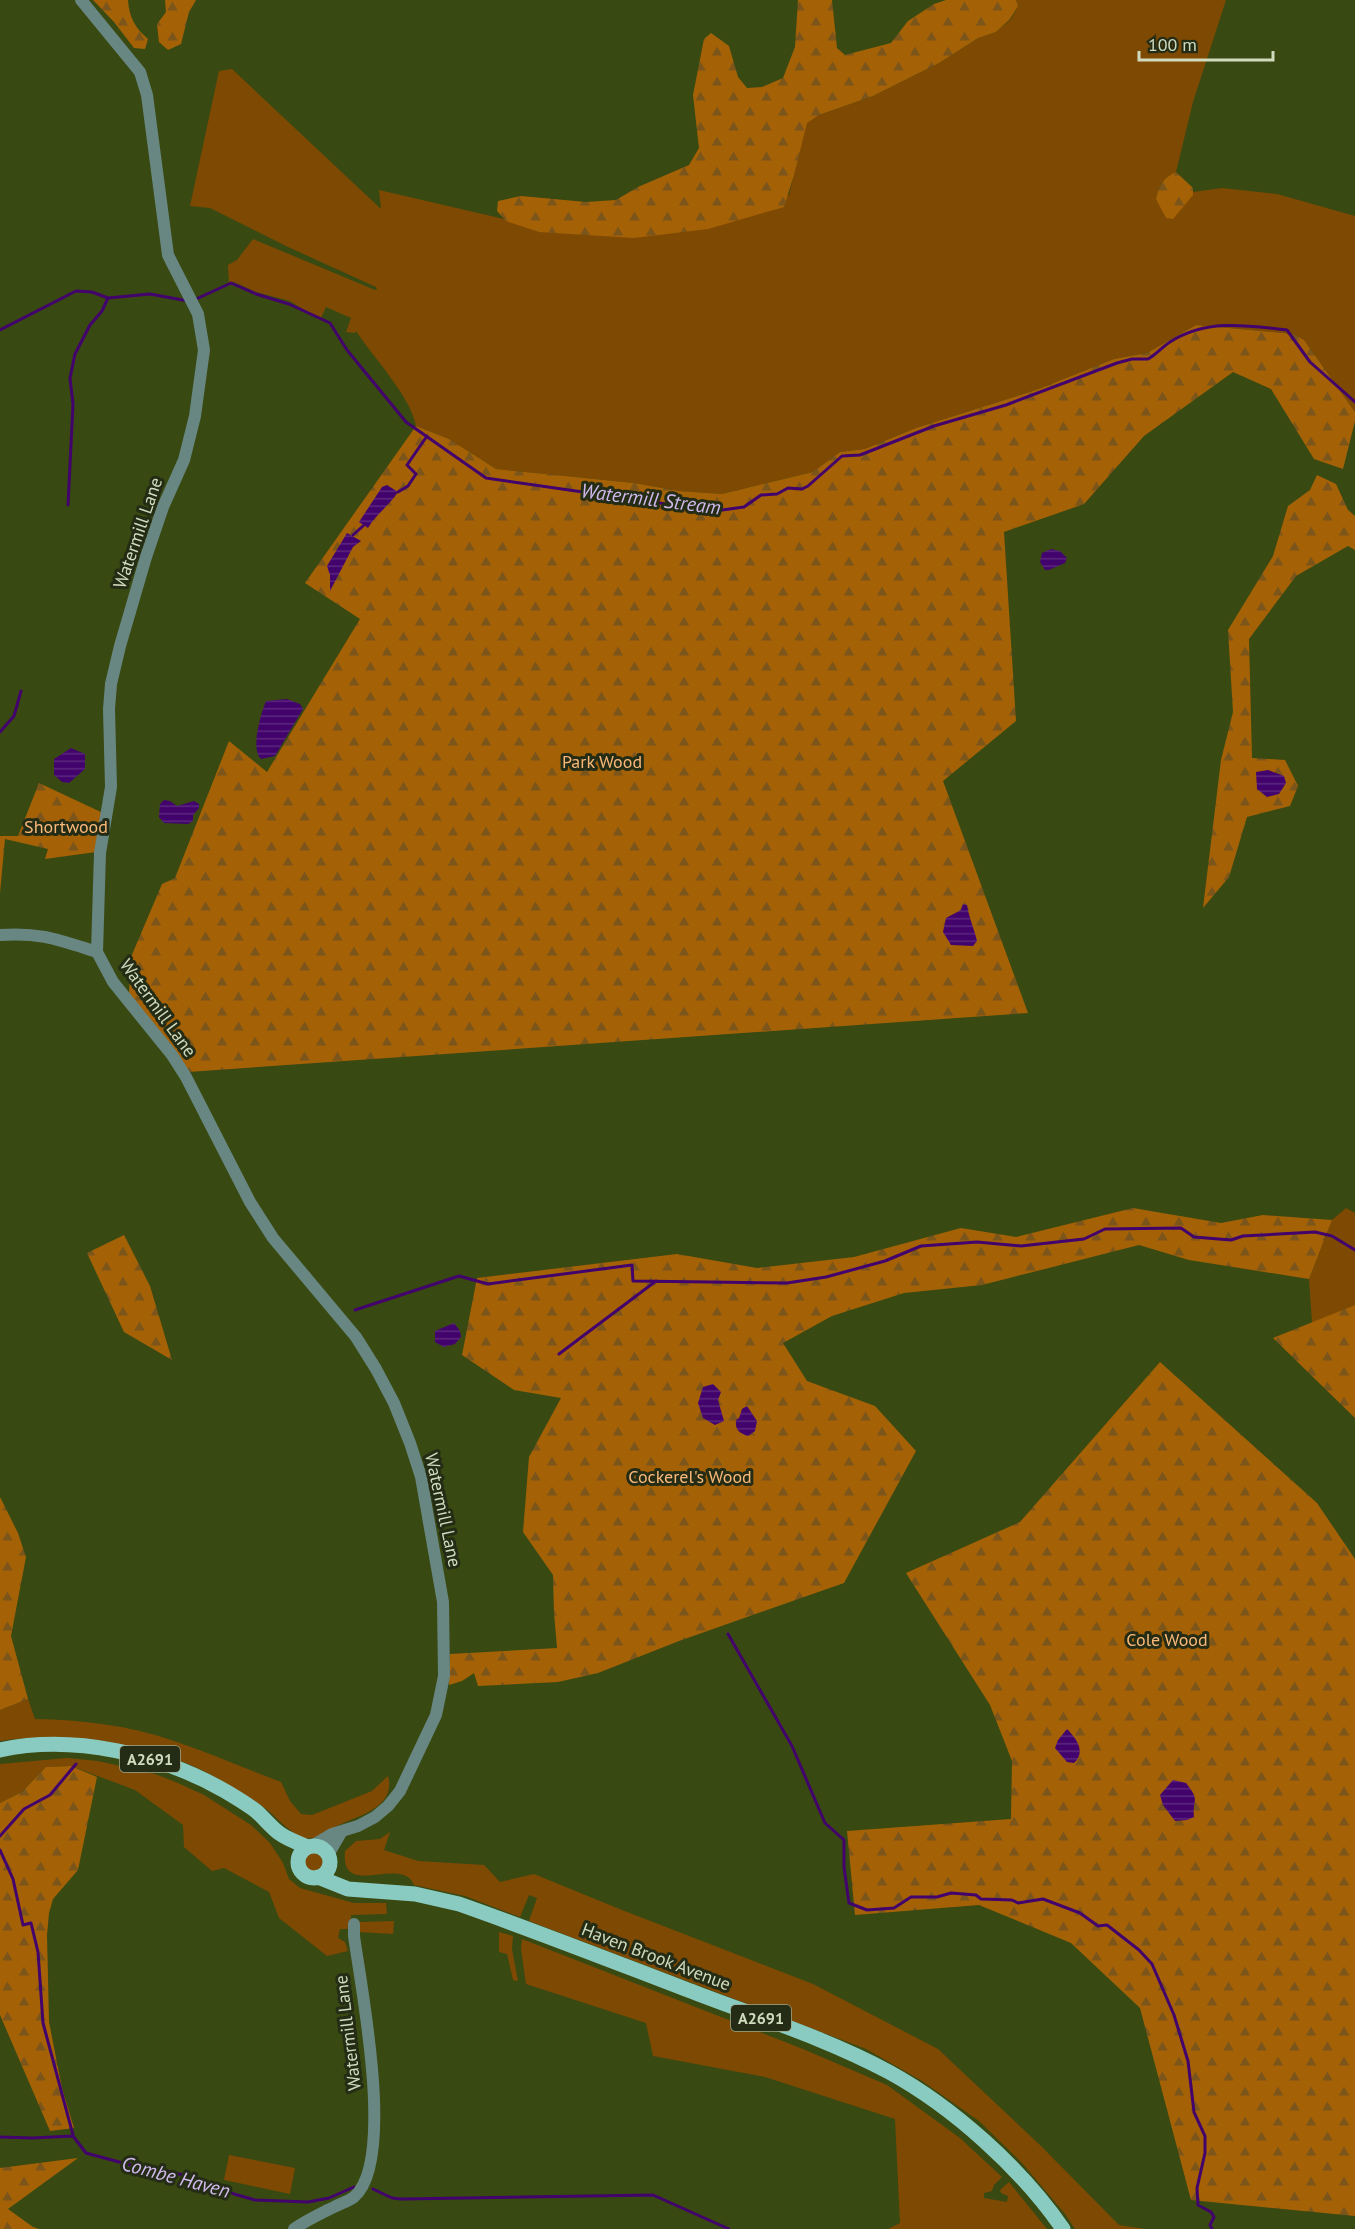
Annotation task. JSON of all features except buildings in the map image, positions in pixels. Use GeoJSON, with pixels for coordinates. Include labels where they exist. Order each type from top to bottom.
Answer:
{"type":"FeatureCollection","features":[{"type":"Feature","properties":{"kind":"main road","name":"A2691"},"geometry":{"type":"LineString","coordinates":[[0,1750],[70,1746],[130,1754],[192,1774],[255,1810],[280,1834],[298,1865]]}},
{"type":"Feature","properties":{"kind":"main road","name":"A2691"},"geometry":{"type":"LineString","coordinates":[[280,1834],[310,1847]]}},
{"type":"Feature","properties":{"kind":"main road"},"geometry":{"type":"LineString","coordinates":[[329,1859],[326,1872],[318,1877],[305,1875],[298,1865],[300,1853],[310,1847],[321,1848],[329,1859],[348,1889]]}},
{"type":"Feature","properties":{"kind":"main road","name":"Haven Brook Avenue"},"geometry":{"type":"LineString","coordinates":[[318,1877],[348,1889],[415,1894],[459,1904],[807,2035],[880,2068],[945,2108],[993,2149],[1014,2170],[1063,2229]]}},
{"type":"Feature","properties":{"kind":"street","name":"Watermill Lane"},"geometry":{"type":"LineString","coordinates":[[81,0],[140,72],[147,95],[168,255],[198,314],[204,350],[195,416],[184,460],[163,507],[146,557],[120,646],[109,696],[111,787],[100,853],[97,952],[113,982],[172,1055],[186,1077],[250,1202],[273,1238],[356,1337],[376,1369],[398,1413],[421,1477],[443,1602],[444,1676],[436,1715],[396,1798],[375,1817],[358,1826],[332,1834],[310,1847]]}},
{"type":"Feature","properties":{"kind":"street"},"geometry":{"type":"LineString","coordinates":[[0,935],[26,933],[49,936],[97,952]]}},
{"type":"Feature","properties":{"kind":"street"},"geometry":{"type":"LineString","coordinates":[[329,1859],[342,1831]]}},
{"type":"Feature","properties":{"kind":"street","name":"Watermill Lane"},"geometry":{"type":"LineString","coordinates":[[294,2229],[310,2218],[354,2197],[363,2185],[369,2167],[373,2138],[373,2068],[350,1932]]}},
{"type":"Feature","properties":{"kind":"shaded area"},"geometry":{"type":"Polygon","coordinates":[[[1016,0],[1226,0],[1193,102],[1176,172],[1162,182],[1156,199],[1170,219],[1193,192],[1222,188],[1277,194],[1355,216],[1355,412],[1304,340],[1293,334],[1196,325],[1147,353],[1114,359],[1036,390],[916,428],[865,449],[840,452],[813,472],[722,494],[496,469],[449,439],[416,426],[413,415],[399,390],[356,331],[355,333],[346,332],[351,318],[326,307],[320,320],[290,301],[256,292],[234,282],[229,283],[228,265],[237,260],[253,239],[375,290],[376,287],[210,208],[190,206],[219,71],[232,69],[381,209],[379,190],[504,219],[539,232],[789,195],[806,123],[819,115],[873,96],[939,63],[978,38],[996,32],[1011,19],[1018,6],[1016,0]]]}},
{"type":"Feature","properties":{"kind":"shaded area"},"geometry":{"type":"Polygon","coordinates":[[[387,485],[398,492],[368,528],[359,522],[382,487],[387,485]]]}},
{"type":"Feature","properties":{"kind":"shaded area"},"geometry":{"type":"Polygon","coordinates":[[[347,533],[361,541],[353,547],[330,591],[330,575],[327,566],[347,533]]]}},
{"type":"Feature","properties":{"kind":"shaded area"},"geometry":{"type":"Polygon","coordinates":[[[1051,549],[1060,551],[1067,558],[1065,563],[1045,570],[1040,562],[1042,553],[1051,549]]]}},
{"type":"Feature","properties":{"kind":"shaded area"},"geometry":{"type":"Polygon","coordinates":[[[287,699],[300,704],[303,709],[275,756],[261,759],[256,747],[256,739],[266,701],[287,699]]]}},
{"type":"Feature","properties":{"kind":"shaded area"},"geometry":{"type":"Polygon","coordinates":[[[71,748],[85,754],[85,769],[69,783],[62,782],[54,775],[54,759],[71,748]]]}},
{"type":"Feature","properties":{"kind":"shaded area"},"geometry":{"type":"Polygon","coordinates":[[[1268,770],[1284,776],[1286,783],[1279,794],[1267,797],[1257,789],[1256,772],[1268,770]]]}},
{"type":"Feature","properties":{"kind":"shaded area"},"geometry":{"type":"Polygon","coordinates":[[[164,800],[177,806],[194,801],[199,804],[199,808],[193,815],[193,821],[188,824],[164,823],[159,817],[160,804],[164,800]]]}},
{"type":"Feature","properties":{"kind":"shaded area"},"geometry":{"type":"Polygon","coordinates":[[[963,904],[967,905],[977,941],[973,946],[951,945],[943,932],[946,918],[961,910],[963,904]]]}},
{"type":"Feature","properties":{"kind":"shaded area"},"geometry":{"type":"Polygon","coordinates":[[[1346,1208],[1355,1213],[1355,1305],[1312,1323],[1309,1279],[1332,1220],[1346,1208]]]}},
{"type":"Feature","properties":{"kind":"shaded area"},"geometry":{"type":"Polygon","coordinates":[[[454,1323],[461,1337],[455,1344],[444,1347],[435,1342],[435,1331],[454,1323]]]}},
{"type":"Feature","properties":{"kind":"shaded area"},"geometry":{"type":"Polygon","coordinates":[[[713,1384],[721,1392],[718,1400],[724,1421],[715,1425],[703,1418],[698,1403],[703,1387],[713,1384]]]}},
{"type":"Feature","properties":{"kind":"shaded area"},"geometry":{"type":"Polygon","coordinates":[[[747,1406],[757,1421],[755,1431],[748,1436],[738,1431],[736,1426],[736,1420],[742,1409],[747,1406]]]}},
{"type":"Feature","properties":{"kind":"shaded area"},"geometry":{"type":"Polygon","coordinates":[[[28,1699],[35,1719],[88,1722],[140,1731],[187,1746],[281,1782],[290,1801],[301,1814],[312,1815],[372,1791],[388,1776],[387,1795],[382,1802],[366,1813],[318,1836],[305,1838],[289,1829],[261,1805],[222,1781],[173,1758],[54,1740],[27,1738],[0,1741],[0,1710],[28,1699]]]}},
{"type":"Feature","properties":{"kind":"shaded area"},"geometry":{"type":"Polygon","coordinates":[[[1067,1729],[1077,1741],[1080,1750],[1078,1759],[1074,1763],[1067,1762],[1055,1748],[1067,1729]]]}},
{"type":"Feature","properties":{"kind":"shaded area"},"geometry":{"type":"Polygon","coordinates":[[[67,1758],[98,1761],[155,1774],[204,1795],[251,1825],[270,1843],[283,1863],[289,1879],[300,1888],[354,1903],[386,1903],[387,1914],[351,1915],[351,1925],[347,1929],[340,1929],[338,1938],[345,1942],[348,1951],[327,1956],[279,1918],[269,1892],[224,1868],[212,1871],[184,1847],[183,1825],[135,1790],[71,1766],[46,1767],[22,1792],[0,1803],[0,1764],[67,1758]]]}},
{"type":"Feature","properties":{"kind":"shaded area"},"geometry":{"type":"Polygon","coordinates":[[[1173,1780],[1186,1783],[1193,1794],[1194,1817],[1175,1821],[1163,1805],[1160,1795],[1173,1780]]]}},
{"type":"Feature","properties":{"kind":"shaded area"},"geometry":{"type":"Polygon","coordinates":[[[390,1832],[384,1850],[418,1861],[484,1865],[500,1882],[534,1874],[813,1984],[938,2049],[1041,2146],[1119,2225],[1145,2229],[1075,2229],[1022,2163],[979,2121],[922,2081],[866,2049],[529,1921],[537,1898],[529,1895],[520,1917],[465,1896],[414,1885],[407,1877],[397,1874],[361,1876],[352,1873],[346,1866],[345,1851],[356,1841],[380,1839],[390,1832]]]}},
{"type":"Feature","properties":{"kind":"shaded area"},"geometry":{"type":"Polygon","coordinates":[[[314,1850],[322,1854],[326,1862],[322,1870],[314,1874],[306,1870],[302,1862],[306,1854],[314,1850]]]}},
{"type":"Feature","properties":{"kind":"shaded area"},"geometry":{"type":"Polygon","coordinates":[[[394,1921],[393,1934],[358,1932],[359,1922],[394,1921]]]}},
{"type":"Feature","properties":{"kind":"shaded area"},"geometry":{"type":"Polygon","coordinates":[[[499,1932],[513,1936],[512,1949],[518,1981],[513,1980],[507,1954],[499,1952],[499,1932]]]}},
{"type":"Feature","properties":{"kind":"shaded area"},"geometry":{"type":"Polygon","coordinates":[[[522,1939],[803,2049],[887,2085],[960,2138],[1002,2177],[994,2185],[992,2191],[984,2193],[984,2198],[1007,2202],[1008,2196],[1000,2190],[1009,2182],[1047,2229],[888,2229],[900,2223],[895,2119],[765,2077],[653,2056],[646,2023],[526,1984],[521,1949],[522,1939]]]}},
{"type":"Feature","properties":{"kind":"shaded area"},"geometry":{"type":"Polygon","coordinates":[[[229,2155],[295,2168],[290,2194],[224,2180],[229,2155]]]}},
{"type":"Feature","properties":{"kind":"green space"},"geometry":{"type":"Polygon","coordinates":[[[93,0],[128,0],[133,22],[148,39],[145,49],[134,48],[93,0]]]}},
{"type":"Feature","properties":{"kind":"green space"},"geometry":{"type":"Polygon","coordinates":[[[165,0],[196,0],[189,12],[181,44],[168,50],[159,42],[157,24],[166,12],[165,0]]]}},
{"type":"Feature","properties":{"kind":"green space"},"geometry":{"type":"Polygon","coordinates":[[[798,0],[832,0],[837,48],[845,55],[891,43],[908,21],[934,4],[946,0],[1016,0],[1018,6],[1010,19],[996,32],[978,38],[939,63],[873,96],[819,115],[807,123],[784,207],[708,229],[634,238],[539,232],[506,221],[497,211],[498,201],[521,196],[586,202],[616,200],[638,187],[689,165],[699,148],[693,95],[704,39],[711,33],[729,46],[738,77],[747,88],[762,87],[783,78],[795,47],[798,0]]]}},
{"type":"Feature","properties":{"kind":"green space"},"geometry":{"type":"Polygon","coordinates":[[[1176,172],[1193,188],[1193,195],[1173,219],[1166,218],[1156,199],[1162,182],[1176,172]]]}},
{"type":"Feature","properties":{"kind":"green space","name":"Park Wood"},"geometry":{"type":"Polygon","coordinates":[[[1196,325],[1293,334],[1304,340],[1355,412],[1355,421],[1343,469],[1314,459],[1271,389],[1233,372],[1144,436],[1084,504],[1004,532],[1016,721],[943,781],[1028,1013],[188,1072],[129,993],[131,957],[162,884],[175,878],[229,741],[267,772],[360,619],[305,583],[416,426],[449,439],[496,469],[722,494],[813,472],[840,452],[865,449],[916,428],[1036,390],[1114,359],[1147,353],[1196,325]]]}},
{"type":"Feature","properties":{"kind":"green space"},"geometry":{"type":"Polygon","coordinates":[[[1317,475],[1336,484],[1348,510],[1355,516],[1355,550],[1348,546],[1296,576],[1249,639],[1252,758],[1285,760],[1298,786],[1290,806],[1247,817],[1229,877],[1203,908],[1221,760],[1233,712],[1228,630],[1273,556],[1288,506],[1310,490],[1317,475]]]}},
{"type":"Feature","properties":{"kind":"green space","name":"Shortwood"},"geometry":{"type":"Polygon","coordinates":[[[39,783],[103,813],[96,852],[45,859],[48,849],[5,839],[0,893],[0,836],[18,836],[39,783]]]}},
{"type":"Feature","properties":{"kind":"green space","name":"Cockerel's Wood"},"geometry":{"type":"Polygon","coordinates":[[[1133,1208],[1221,1223],[1263,1215],[1332,1220],[1309,1279],[1189,1260],[1139,1245],[982,1285],[904,1293],[832,1316],[783,1343],[807,1381],[875,1406],[916,1451],[844,1583],[679,1641],[598,1673],[558,1682],[478,1686],[474,1673],[462,1681],[449,1685],[450,1654],[557,1648],[553,1575],[523,1532],[529,1457],[561,1398],[514,1390],[462,1355],[477,1278],[677,1254],[757,1268],[854,1257],[961,1228],[1016,1237],[1133,1208]]]}},
{"type":"Feature","properties":{"kind":"green space"},"geometry":{"type":"Polygon","coordinates":[[[124,1235],[150,1286],[172,1360],[124,1332],[87,1253],[124,1235]]]}},
{"type":"Feature","properties":{"kind":"green space"},"geometry":{"type":"Polygon","coordinates":[[[1355,1305],[1355,1418],[1273,1338],[1355,1305]]]}},
{"type":"Feature","properties":{"kind":"green space","name":"Cole Wood"},"geometry":{"type":"Polygon","coordinates":[[[1160,1362],[1317,1503],[1355,1559],[1355,2216],[1191,2200],[1140,2008],[1071,1943],[979,1905],[855,1915],[847,1831],[1011,1819],[1012,1761],[990,1705],[906,1573],[1020,1522],[1160,1362]]]}},
{"type":"Feature","properties":{"kind":"green space"},"geometry":{"type":"Polygon","coordinates":[[[0,1497],[18,1533],[26,1557],[11,1636],[28,1699],[0,1710],[0,1497]]]}},
{"type":"Feature","properties":{"kind":"green space"},"geometry":{"type":"Polygon","coordinates":[[[71,1766],[97,1777],[78,1870],[53,1899],[49,1913],[47,1935],[49,2022],[62,2088],[74,2128],[50,2131],[0,2015],[0,1803],[22,1792],[46,1767],[71,1766]]]}},
{"type":"Feature","properties":{"kind":"green space"},"geometry":{"type":"Polygon","coordinates":[[[78,2158],[8,2209],[33,2227],[40,2229],[0,2229],[0,2168],[78,2158]]]}},
{"type":"Feature","properties":{"kind":"waterway","name":"Watermill Stream"},"geometry":{"type":"LineString","coordinates":[[194,300],[231,283],[256,294],[289,304],[330,323],[347,350],[406,422],[486,478],[715,511],[744,507],[761,495],[777,494],[788,488],[802,489],[842,456],[860,455],[934,426],[1006,405],[1117,363],[1132,359],[1148,359],[1170,342],[1184,335],[1212,327],[1241,326],[1287,330],[1310,362],[1355,402]]}},
{"type":"Feature","properties":{"kind":"waterway","name":"Watermill Stream"},"geometry":{"type":"LineString","coordinates":[[0,330],[76,291],[92,292],[108,298],[150,294],[188,301]]}},
{"type":"Feature","properties":{"kind":"waterway"},"geometry":{"type":"LineString","coordinates":[[68,505],[73,404],[70,378],[75,354],[90,325],[102,311],[108,298]]}},
{"type":"Feature","properties":{"kind":"waterway"},"geometry":{"type":"LineString","coordinates":[[398,492],[408,486],[416,474],[407,465],[427,436]]}},
{"type":"Feature","properties":{"kind":"waterway"},"geometry":{"type":"LineString","coordinates":[[353,535],[363,526]]}},
{"type":"Feature","properties":{"kind":"waterway"},"geometry":{"type":"LineString","coordinates":[[0,732],[14,716],[21,691]]}},
{"type":"Feature","properties":{"kind":"waterway"},"geometry":{"type":"LineString","coordinates":[[355,1310],[459,1276],[488,1284],[632,1265],[633,1281],[787,1283],[826,1277],[885,1261],[921,1246],[977,1242],[1021,1246],[1084,1239],[1105,1229],[1181,1228],[1194,1237],[1231,1240],[1243,1236],[1315,1232],[1332,1236],[1355,1250]]}},
{"type":"Feature","properties":{"kind":"waterway"},"geometry":{"type":"LineString","coordinates":[[559,1354],[656,1281]]}},
{"type":"Feature","properties":{"kind":"waterway"},"geometry":{"type":"LineString","coordinates":[[728,1634],[792,1746],[825,1823],[844,1840],[844,1867],[849,1903],[867,1910],[894,1908],[911,1897],[937,1897],[951,1893],[976,1895],[981,1899],[1012,1900],[1018,1903],[1043,1899],[1080,1913],[1098,1926],[1107,1925],[1139,1950],[1152,1964],[1174,2015],[1188,2061],[1194,2112],[1205,2136],[1205,2153],[1197,2188],[1198,2205],[1211,2212],[1214,2217],[1210,2225],[1212,2229]]}},
{"type":"Feature","properties":{"kind":"waterway"},"geometry":{"type":"LineString","coordinates":[[0,1836],[24,1809],[50,1795],[76,1764]]}},
{"type":"Feature","properties":{"kind":"waterway"},"geometry":{"type":"LineString","coordinates":[[0,1850],[13,1879],[23,1925],[31,1923],[38,1952],[43,2023],[73,2135]]}},
{"type":"Feature","properties":{"kind":"waterway","name":"Combe Haven"},"geometry":{"type":"LineString","coordinates":[[0,2137],[73,2136],[86,2153],[206,2181],[234,2194],[255,2200],[308,2202],[329,2198],[354,2187]]}},
{"type":"Feature","properties":{"kind":"waterway","name":"Combe Haven"},"geometry":{"type":"LineString","coordinates":[[373,2189],[392,2198],[401,2199],[653,2195],[729,2229]]}}]}
